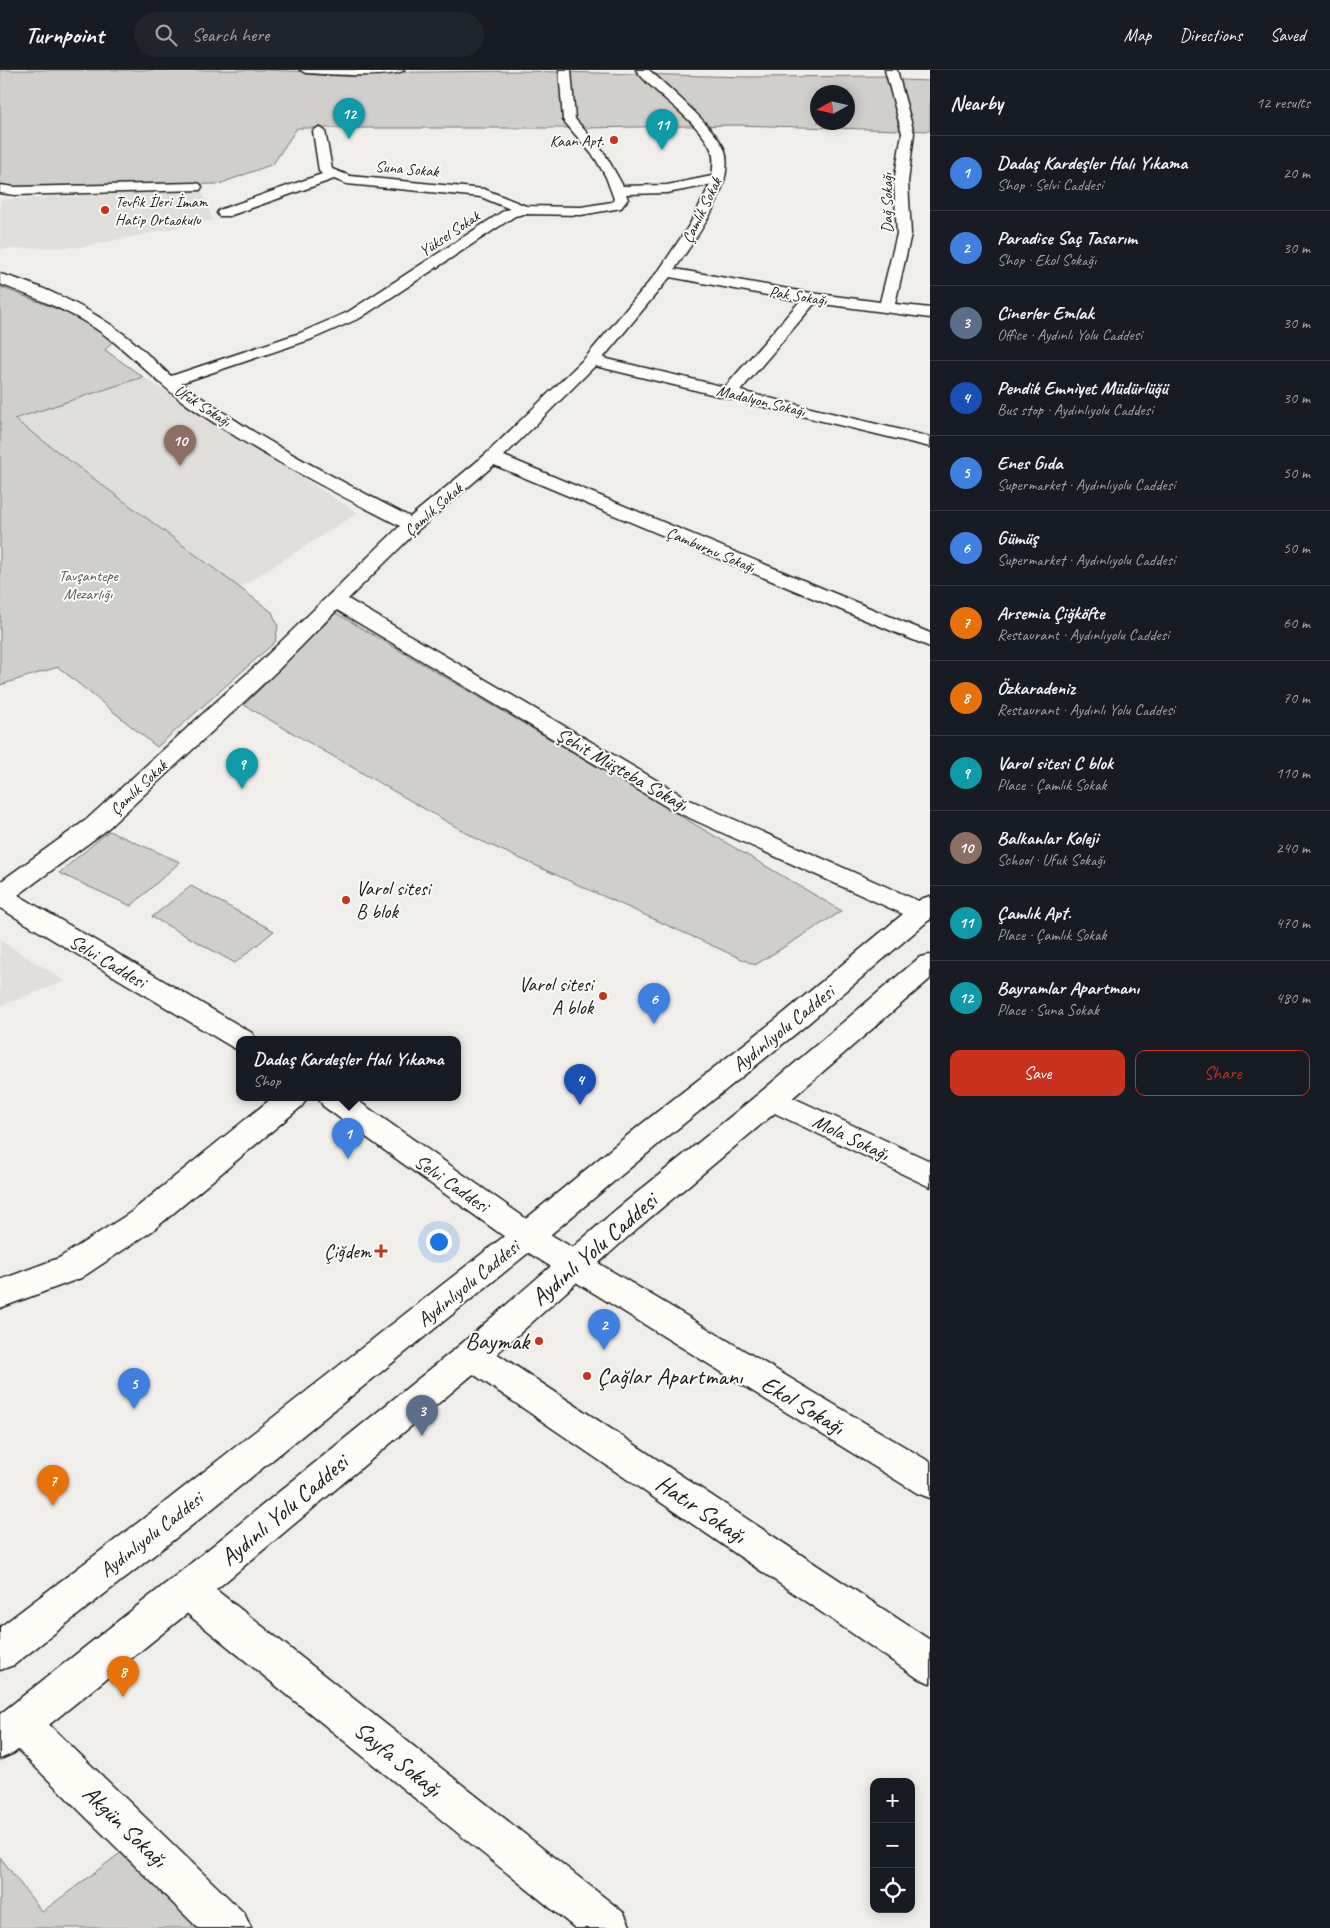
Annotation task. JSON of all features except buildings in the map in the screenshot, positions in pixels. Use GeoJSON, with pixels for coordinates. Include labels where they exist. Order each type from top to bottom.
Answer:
{"type":"FeatureCollection","features":[{"type":"Feature","properties":{"kind":"street"},"geometry":{"type":"LineString","coordinates":[[306,70],[360,72],[398,70]]}},
{"type":"Feature","properties":{"kind":"street"},"geometry":{"type":"LineString","coordinates":[[565,70],[569,120],[586,136],[618,184],[619,190],[667,189],[718,178]]}},
{"type":"Feature","properties":{"kind":"street","name":"Çamlık Sokak"},"geometry":{"type":"LineString","coordinates":[[0,896],[95,826],[270,665],[412,525],[492,458],[592,360],[666,272],[697,224],[718,178],[720,167],[718,150],[703,129],[669,94],[642,70]]}},
{"type":"Feature","properties":{"kind":"street","name":"Dağ Sokağı"},"geometry":{"type":"LineString","coordinates":[[887,306],[904,234],[901,182],[908,133],[891,70]]}},
{"type":"Feature","properties":{"kind":"street"},"geometry":{"type":"LineString","coordinates":[[319,131],[326,171],[332,175]]}},
{"type":"Feature","properties":{"kind":"street"},"geometry":{"type":"LineString","coordinates":[[224,213],[332,175]]}},
{"type":"Feature","properties":{"kind":"street","name":"Suna Sokak"},"geometry":{"type":"LineString","coordinates":[[332,175],[355,181],[484,194],[524,210]]}},
{"type":"Feature","properties":{"kind":"street"},"geometry":{"type":"LineString","coordinates":[[0,189],[126,190],[195,187]]}},
{"type":"Feature","properties":{"kind":"street","name":"Yüksel Sokak"},"geometry":{"type":"LineString","coordinates":[[168,382],[306,336],[354,316],[510,213],[524,210],[581,212],[616,206],[621,200],[619,190]]}},
{"type":"Feature","properties":{"kind":"street","name":"Pak Sokağı"},"geometry":{"type":"LineString","coordinates":[[666,272],[812,298],[887,306],[930,313]]}},
{"type":"Feature","properties":{"kind":"street","name":"Ufuk Sokağı"},"geometry":{"type":"LineString","coordinates":[[0,279],[63,303],[87,316],[119,338],[168,382],[196,403],[307,471],[412,525]]}},
{"type":"Feature","properties":{"kind":"street"},"geometry":{"type":"LineString","coordinates":[[730,392],[812,298]]}},
{"type":"Feature","properties":{"kind":"street","name":"Madalyon Sokağı"},"geometry":{"type":"LineString","coordinates":[[592,360],[930,442]]}},
{"type":"Feature","properties":{"kind":"street","name":"Çamburnu Sokağı"},"geometry":{"type":"LineString","coordinates":[[492,458],[930,641]]}},
{"type":"Feature","properties":{"kind":"street","name":"Şehit Müşteba Sokağı"},"geometry":{"type":"LineString","coordinates":[[335,600],[681,805],[926,909]]}},
{"type":"Feature","properties":{"kind":"street","name":"Selvi Caddesi"},"geometry":{"type":"LineString","coordinates":[[0,896],[236,1036]]}},
{"type":"Feature","properties":{"kind":"street","name":"Aydınlıyolu Caddesi"},"geometry":{"type":"LineString","coordinates":[[0,1651],[173,1518],[527,1236],[650,1134],[794,1020],[926,909]]}},
{"type":"Feature","properties":{"kind":"street","name":"Aydınlı Yolu Caddesi"},"geometry":{"type":"LineString","coordinates":[[10,1731],[187,1590],[472,1355],[628,1218],[772,1099],[930,964]]}},
{"type":"Feature","properties":{"kind":"street","name":"Mola Sokağı"},"geometry":{"type":"LineString","coordinates":[[772,1099],[930,1175]]}},
{"type":"Feature","properties":{"kind":"street"},"geometry":{"type":"LineString","coordinates":[[0,1294],[70,1268],[141,1222],[288,1101]]}},
{"type":"Feature","properties":{"kind":"street","name":"Selvi Caddesi"},"geometry":{"type":"LineString","coordinates":[[337,1101],[527,1236],[574,1266]]}},
{"type":"Feature","properties":{"kind":"street","name":"Ekol Sokağı"},"geometry":{"type":"LineString","coordinates":[[574,1266],[930,1481]]}},
{"type":"Feature","properties":{"kind":"street","name":"Hatır Sokağı"},"geometry":{"type":"LineString","coordinates":[[472,1355],[930,1663]]}},
{"type":"Feature","properties":{"kind":"street","name":"Sayfa Sokağı"},"geometry":{"type":"LineString","coordinates":[[187,1590],[609,1928]]}},
{"type":"Feature","properties":{"kind":"street","name":"Akgün Sokağı"},"geometry":{"type":"LineString","coordinates":[[10,1731],[230,1928]]}},
{"type":"Feature","properties":{"kind":"shaded area","name":"Tevfik İleri İmam Hatip Ortaokulu"},"geometry":{"type":"Polygon","coordinates":[[[201,189],[213,220],[83,247],[0,249],[0,200],[201,189]]]}},
{"type":"Feature","properties":{"kind":"shaded area"},"geometry":{"type":"Polygon","coordinates":[[[143,377],[358,513],[239,588],[14,419],[143,377]]]}},
{"type":"Feature","properties":{"kind":"shaded area"},"geometry":{"type":"Polygon","coordinates":[[[0,940],[65,981],[0,1006],[0,940]]]}},
{"type":"Feature","properties":{"kind":"green space"},"geometry":{"type":"Polygon","coordinates":[[[0,70],[265,70],[337,73],[522,71],[747,77],[891,76],[903,80],[930,81],[930,131],[855,129],[855,85],[810,85],[810,127],[738,125],[583,128],[297,128],[273,164],[219,184],[18,187],[0,185],[0,70]]]}},
{"type":"Feature","properties":{"kind":"green space","name":"Tavşantepe Mezarlığı"},"geometry":{"type":"Polygon","coordinates":[[[0,287],[106,328],[112,335],[111,343],[105,350],[143,377],[14,419],[272,612],[278,626],[275,642],[157,747],[58,667],[0,685],[0,287]]]}},
{"type":"Feature","properties":{"kind":"green space"},"geometry":{"type":"Polygon","coordinates":[[[336,613],[842,911],[755,965],[477,839],[244,705],[336,613]]]}},
{"type":"Feature","properties":{"kind":"green space"},"geometry":{"type":"Polygon","coordinates":[[[109,831],[180,862],[131,906],[59,873],[109,831]]]}},
{"type":"Feature","properties":{"kind":"green space"},"geometry":{"type":"Polygon","coordinates":[[[191,886],[274,931],[235,963],[152,917],[191,886]]]}},
{"type":"Feature","properties":{"kind":"green space"},"geometry":{"type":"Polygon","coordinates":[[[123,1851],[197,1928],[0,1928],[0,1857],[42,1912],[123,1851]]]}},
{"type":"Feature","properties":{"kind":"place","name":"Bayramlar Apartmanı"},"geometry":{"type":"Point","coordinates":[349,139]}},
{"type":"Feature","properties":{"kind":"place","name":"Kaan Apt."},"geometry":{"type":"Point","coordinates":[614,140]}},
{"type":"Feature","properties":{"kind":"place","name":"Çamlık Apt."},"geometry":{"type":"Point","coordinates":[662,150]}},
{"type":"Feature","properties":{"kind":"place","name":"Tevfik İleri İmam Hatip Ortaokulu"},"geometry":{"type":"Point","coordinates":[105,210]}},
{"type":"Feature","properties":{"kind":"place","name":"Balkanlar Koleji"},"geometry":{"type":"Point","coordinates":[180,466]}},
{"type":"Feature","properties":{"kind":"place","name":"Varol sitesi C blok"},"geometry":{"type":"Point","coordinates":[242,789]}},
{"type":"Feature","properties":{"kind":"place","name":"Varol sitesi B blok"},"geometry":{"type":"Point","coordinates":[346,900]}},
{"type":"Feature","properties":{"kind":"place","name":"Varol sitesi A blok"},"geometry":{"type":"Point","coordinates":[603,996]}},
{"type":"Feature","properties":{"kind":"place","name":"Gümüş"},"geometry":{"type":"Point","coordinates":[654,1024]}},
{"type":"Feature","properties":{"kind":"place","name":"Pendik Emniyet Müdürlüğü"},"geometry":{"type":"Point","coordinates":[580,1105]}},
{"type":"Feature","properties":{"kind":"place","name":"Dadaş Kardeşler Halı Yıkama"},"geometry":{"type":"Point","coordinates":[348,1159]}},
{"type":"Feature","properties":{"kind":"place","name":"Çiğdem"},"geometry":{"type":"Point","coordinates":[381,1251]}},
{"type":"Feature","properties":{"kind":"place","name":"Baymak"},"geometry":{"type":"Point","coordinates":[539,1341]}},
{"type":"Feature","properties":{"kind":"place","name":"Paradise Saç Tasarım"},"geometry":{"type":"Point","coordinates":[604,1350]}},
{"type":"Feature","properties":{"kind":"place","name":"Çağlar Apartmanı"},"geometry":{"type":"Point","coordinates":[587,1376]}},
{"type":"Feature","properties":{"kind":"place","name":"Enes Gıda"},"geometry":{"type":"Point","coordinates":[134,1409]}},
{"type":"Feature","properties":{"kind":"place","name":"Cinerler Emlak"},"geometry":{"type":"Point","coordinates":[422,1436]}},
{"type":"Feature","properties":{"kind":"place","name":"Arsemia Çiğköfte"},"geometry":{"type":"Point","coordinates":[53,1506]}},
{"type":"Feature","properties":{"kind":"place","name":"Özkaradeniz"},"geometry":{"type":"Point","coordinates":[123,1697]}}]}
